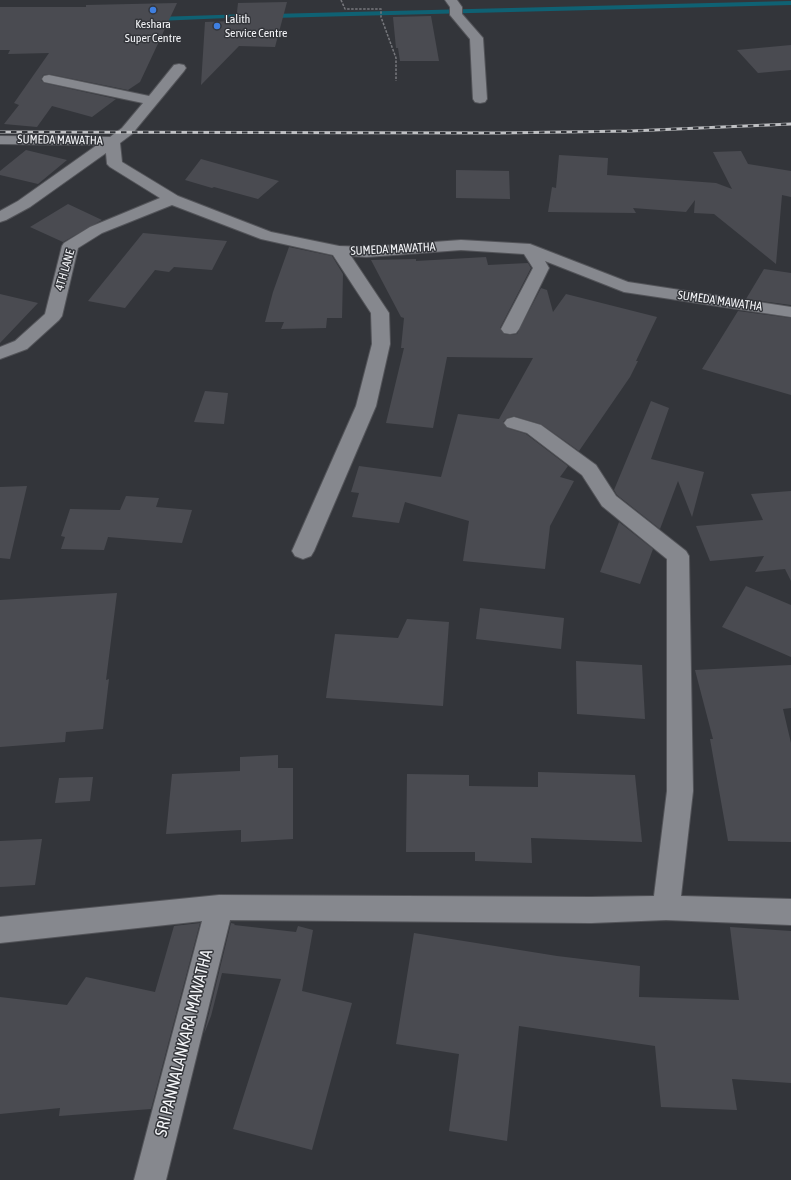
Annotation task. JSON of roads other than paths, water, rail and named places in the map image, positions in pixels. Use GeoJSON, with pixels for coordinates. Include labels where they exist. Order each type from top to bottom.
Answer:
{"type":"FeatureCollection","features":[{"type":"Feature","properties":{"kind":"street"},"geometry":{"type":"LineString","coordinates":[[454,8],[476,38],[480,99]]}},
{"type":"Feature","properties":{"kind":"street"},"geometry":{"type":"LineString","coordinates":[[0,217],[24,204],[127,131],[179,68]]}},
{"type":"Feature","properties":{"kind":"street"},"geometry":{"type":"LineString","coordinates":[[48,79],[153,101]]}},
{"type":"Feature","properties":{"kind":"street","name":"SUMEDA MAWATHA"},"geometry":{"type":"LineString","coordinates":[[0,140],[112,141],[115,164],[172,200],[267,236],[339,250],[366,252],[461,245],[530,249],[624,287],[791,312]]}},
{"type":"Feature","properties":{"kind":"street","name":"4TH LANE"},"geometry":{"type":"LineString","coordinates":[[0,353],[22,345],[53,316],[70,246],[96,230],[172,200]]}},
{"type":"Feature","properties":{"kind":"street"},"geometry":{"type":"LineString","coordinates":[[510,328],[541,268],[530,249]]}},
{"type":"Feature","properties":{"kind":"street"},"geometry":{"type":"LineString","coordinates":[[304,551],[366,406],[381,344],[380,313],[339,250]]}},
{"type":"Feature","properties":{"kind":"street"},"geometry":{"type":"LineString","coordinates":[[514,423],[534,429],[589,470],[609,501],[678,556],[680,791],[666,908]]}},
{"type":"Feature","properties":{"kind":"street"},"geometry":{"type":"LineString","coordinates":[[0,930],[218,907],[583,910],[666,908],[791,912]]}},
{"type":"Feature","properties":{"kind":"street","name":"SRI PANNALANKARA MAWATHA"},"geometry":{"type":"LineString","coordinates":[[150,1180],[218,907]]}},
{"type":"Feature","properties":{"kind":"waterway"},"geometry":{"type":"LineString","coordinates":[[271,16],[791,3]]}},
{"type":"Feature","properties":{"kind":"waterway"},"geometry":{"type":"LineString","coordinates":[[157,19],[249,16]]}},
{"type":"Feature","properties":{"kind":"railway"},"geometry":{"type":"LineString","coordinates":[[0,132],[498,133],[631,131],[791,124]]}},
{"type":"Feature","properties":{"kind":"place","name":"Keshara Super Centre"},"geometry":{"type":"Point","coordinates":[153,10]}},
{"type":"Feature","properties":{"kind":"place","name":"Lalith Service Centre"},"geometry":{"type":"Point","coordinates":[217,26]}}]}
